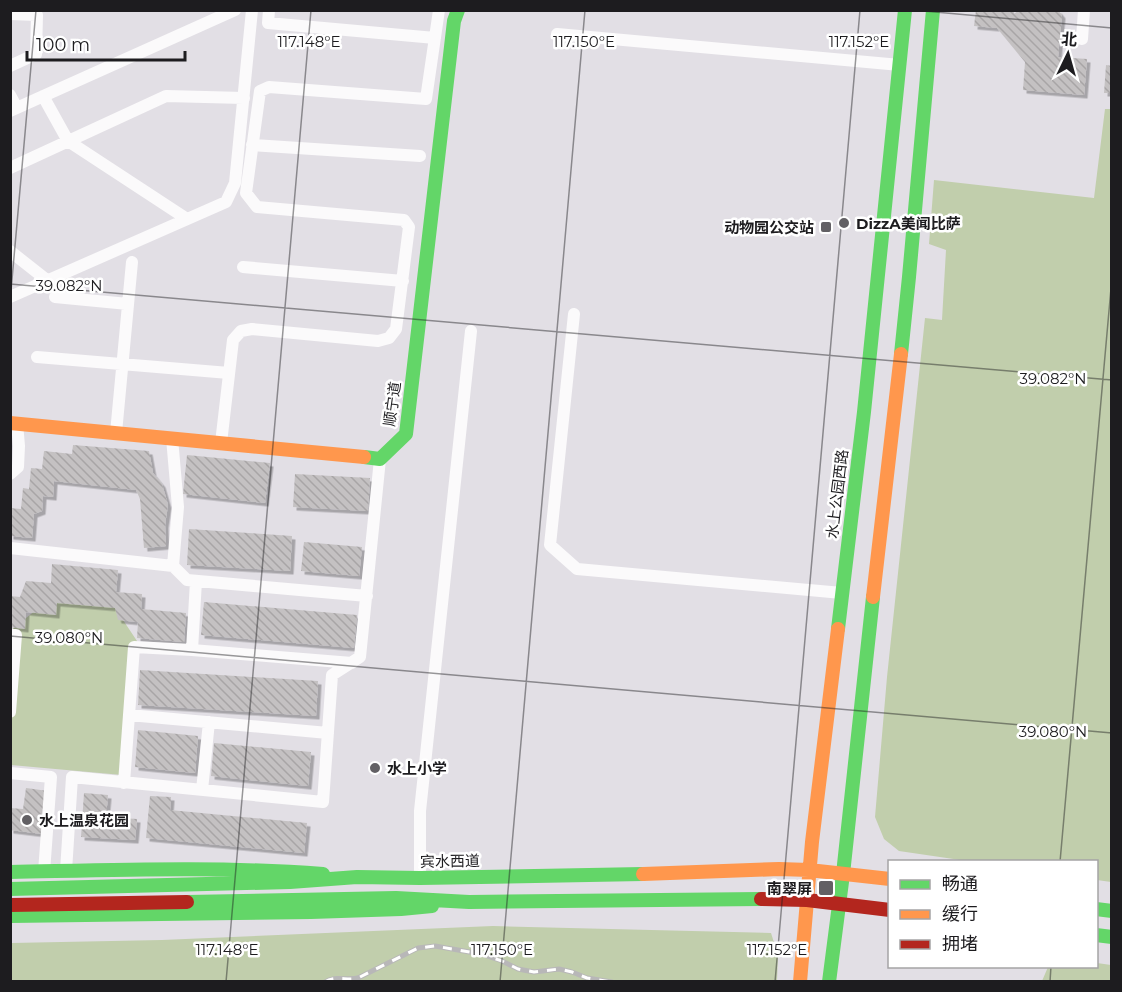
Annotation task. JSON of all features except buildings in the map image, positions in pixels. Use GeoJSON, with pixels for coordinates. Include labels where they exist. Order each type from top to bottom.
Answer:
{"type":"FeatureCollection","features":[{"type":"Feature","properties":{"kind":"main road","name":"顺宁道"},"geometry":{"type":"LineString","coordinates":[[380,459],[406,434],[453,33],[458,10]]}},
{"type":"Feature","properties":{"kind":"main road","name":"水上公园西路"},"geometry":{"type":"LineString","coordinates":[[800,981],[809,870],[864,412],[905,10]]}},
{"type":"Feature","properties":{"kind":"main road"},"geometry":{"type":"LineString","coordinates":[[829,981],[840,904],[906,301],[933,10]]}},
{"type":"Feature","properties":{"kind":"main road"},"geometry":{"type":"LineString","coordinates":[[14,423],[380,459]]}},
{"type":"Feature","properties":{"kind":"main road"},"geometry":{"type":"LineString","coordinates":[[10,872],[221,868],[288,871],[357,878]]}},
{"type":"Feature","properties":{"kind":"main road","name":"宾水西道"},"geometry":{"type":"LineString","coordinates":[[10,889],[290,882],[357,878],[654,874],[779,869],[888,879]]}},
{"type":"Feature","properties":{"kind":"main road"},"geometry":{"type":"LineString","coordinates":[[10,905],[396,898],[470,902],[735,899],[807,900],[888,910]]}},
{"type":"Feature","properties":{"kind":"main road"},"geometry":{"type":"LineString","coordinates":[[10,916],[311,912],[401,909],[470,902]]}},
{"type":"Feature","properties":{"kind":"street"},"geometry":{"type":"LineString","coordinates":[[10,94],[14,109],[235,10]]}},
{"type":"Feature","properties":{"kind":"street"},"geometry":{"type":"LineString","coordinates":[[10,297],[226,202],[236,183],[252,10]]}},
{"type":"Feature","properties":{"kind":"street"},"geometry":{"type":"LineString","coordinates":[[269,10],[268,23],[435,38]]}},
{"type":"Feature","properties":{"kind":"street"},"geometry":{"type":"LineString","coordinates":[[221,443],[233,340],[241,331],[252,328],[378,341],[389,338],[396,329],[410,227],[404,220],[257,207],[246,193],[260,91],[269,87],[426,99],[439,10]]}},
{"type":"Feature","properties":{"kind":"street"},"geometry":{"type":"LineString","coordinates":[[1082,39],[1084,10]]}},
{"type":"Feature","properties":{"kind":"street"},"geometry":{"type":"LineString","coordinates":[[10,14],[35,13],[36,54],[10,66]]}},
{"type":"Feature","properties":{"kind":"street"},"geometry":{"type":"LineString","coordinates":[[557,34],[900,65]]}},
{"type":"Feature","properties":{"kind":"street"},"geometry":{"type":"LineString","coordinates":[[42,96],[68,141],[187,219]]}},
{"type":"Feature","properties":{"kind":"street"},"geometry":{"type":"LineString","coordinates":[[10,168],[166,96],[244,98]]}},
{"type":"Feature","properties":{"kind":"street"},"geometry":{"type":"LineString","coordinates":[[252,145],[420,156]]}},
{"type":"Feature","properties":{"kind":"street"},"geometry":{"type":"LineString","coordinates":[[10,251],[48,281]]}},
{"type":"Feature","properties":{"kind":"street"},"geometry":{"type":"LineString","coordinates":[[116,433],[132,261]]}},
{"type":"Feature","properties":{"kind":"street"},"geometry":{"type":"LineString","coordinates":[[243,267],[403,281]]}},
{"type":"Feature","properties":{"kind":"street"},"geometry":{"type":"LineString","coordinates":[[55,297],[128,304]]}},
{"type":"Feature","properties":{"kind":"street"},"geometry":{"type":"LineString","coordinates":[[574,314],[550,546],[577,569],[842,593]]}},
{"type":"Feature","properties":{"kind":"street"},"geometry":{"type":"LineString","coordinates":[[420,878],[420,811],[471,331]]}},
{"type":"Feature","properties":{"kind":"street"},"geometry":{"type":"LineString","coordinates":[[37,357],[229,373]]}},
{"type":"Feature","properties":{"kind":"street"},"geometry":{"type":"LineString","coordinates":[[10,474],[18,467],[19,446],[14,423]]}},
{"type":"Feature","properties":{"kind":"street"},"geometry":{"type":"LineString","coordinates":[[172,438],[178,507],[173,566]]}},
{"type":"Feature","properties":{"kind":"street"},"geometry":{"type":"LineString","coordinates":[[10,773],[323,802],[332,675],[360,657],[380,459]]}},
{"type":"Feature","properties":{"kind":"street"},"geometry":{"type":"LineString","coordinates":[[10,548],[173,566],[187,580],[367,596]]}},
{"type":"Feature","properties":{"kind":"street"},"geometry":{"type":"LineString","coordinates":[[192,650],[196,581]]}},
{"type":"Feature","properties":{"kind":"street"},"geometry":{"type":"LineString","coordinates":[[10,635],[16,635],[10,712]]}},
{"type":"Feature","properties":{"kind":"street"},"geometry":{"type":"LineString","coordinates":[[124,783],[134,647],[352,663]]}},
{"type":"Feature","properties":{"kind":"street"},"geometry":{"type":"LineString","coordinates":[[129,715],[328,733]]}},
{"type":"Feature","properties":{"kind":"street"},"geometry":{"type":"LineString","coordinates":[[202,790],[209,722]]}},
{"type":"Feature","properties":{"kind":"street"},"geometry":{"type":"LineString","coordinates":[[44,872],[51,777]]}},
{"type":"Feature","properties":{"kind":"street"},"geometry":{"type":"LineString","coordinates":[[66,871],[72,777]]}},
{"type":"Feature","properties":{"kind":"green space"},"geometry":{"type":"Polygon","coordinates":[[[1105,109],[1112,109],[1111,882],[1098,880],[1098,860],[960,860],[899,851],[884,839],[875,817],[887,677],[925,318],[942,320],[946,250],[929,244],[934,180],[1094,198],[1105,109]]]}},
{"type":"Feature","properties":{"kind":"green space"},"geometry":{"type":"Polygon","coordinates":[[[51,598],[111,602],[137,641],[122,775],[11,765],[11,630],[51,598]]]}},
{"type":"Feature","properties":{"kind":"green space"},"geometry":{"type":"Polygon","coordinates":[[[493,926],[771,933],[778,955],[777,981],[11,981],[11,943],[162,940],[493,926]]]}},
{"type":"Feature","properties":{"kind":"green space"},"geometry":{"type":"Polygon","coordinates":[[[1098,963],[1111,965],[1111,981],[1042,981],[1048,968],[1098,968],[1098,963]]]}},
{"type":"Feature","properties":{"kind":"railway"},"geometry":{"type":"LineString","coordinates":[[325,982],[333,979],[358,978],[418,948],[435,946],[481,954],[518,969],[534,972],[559,969],[587,978],[612,982]]}},
{"type":"Feature","properties":{"kind":"traffic: fast"},"geometry":{"type":"LineString","coordinates":[[364,457],[380,459],[406,434],[454,21],[458,10]]}},
{"type":"Feature","properties":{"kind":"traffic: fast"},"geometry":{"type":"LineString","coordinates":[[838,629],[864,412],[905,10]]}},
{"type":"Feature","properties":{"kind":"traffic: fast"},"geometry":{"type":"LineString","coordinates":[[901,354],[933,10]]}},
{"type":"Feature","properties":{"kind":"traffic: fast"},"geometry":{"type":"LineString","coordinates":[[829,982],[873,597]]}},
{"type":"Feature","properties":{"kind":"traffic: fast"},"geometry":{"type":"LineString","coordinates":[[10,872],[206,869],[323,874]]}},
{"type":"Feature","properties":{"kind":"traffic: fast"},"geometry":{"type":"LineString","coordinates":[[10,889],[290,882],[357,877],[643,874]]}},
{"type":"Feature","properties":{"kind":"traffic: fast"},"geometry":{"type":"LineString","coordinates":[[187,902],[396,898],[469,902],[761,899]]}},
{"type":"Feature","properties":{"kind":"traffic: fast"},"geometry":{"type":"LineString","coordinates":[[10,916],[311,912],[432,906]]}},
{"type":"Feature","properties":{"kind":"traffic: fast"},"geometry":{"type":"LineString","coordinates":[[1098,909],[1112,911]]}},
{"type":"Feature","properties":{"kind":"traffic: fast"},"geometry":{"type":"LineString","coordinates":[[1098,935],[1112,937]]}},
{"type":"Feature","properties":{"kind":"traffic: slow"},"geometry":{"type":"LineString","coordinates":[[873,597],[901,354]]}},
{"type":"Feature","properties":{"kind":"traffic: slow"},"geometry":{"type":"LineString","coordinates":[[10,423],[364,457]]}},
{"type":"Feature","properties":{"kind":"traffic: slow"},"geometry":{"type":"LineString","coordinates":[[800,982],[812,842],[838,629]]}},
{"type":"Feature","properties":{"kind":"traffic: slow"},"geometry":{"type":"LineString","coordinates":[[643,874],[779,869],[888,879]]}},
{"type":"Feature","properties":{"kind":"traffic: jam"},"geometry":{"type":"LineString","coordinates":[[761,899],[807,900],[888,910]]}},
{"type":"Feature","properties":{"kind":"traffic: jam"},"geometry":{"type":"LineString","coordinates":[[10,905],[187,902]]}},
{"type":"Feature","properties":{"kind":"place","name":"DizzA美闻比萨"},"geometry":{"type":"Point","coordinates":[844,223]}},
{"type":"Feature","properties":{"kind":"place","name":"动物园公交站"},"geometry":{"type":"Point","coordinates":[826,227]}},
{"type":"Feature","properties":{"kind":"place","name":"水上小学"},"geometry":{"type":"Point","coordinates":[375,768]}},
{"type":"Feature","properties":{"kind":"place","name":"水上温泉花园"},"geometry":{"type":"Point","coordinates":[27,820]}},
{"type":"Feature","properties":{"kind":"place","name":"南翠屏"},"geometry":{"type":"Point","coordinates":[826,888]}}]}
